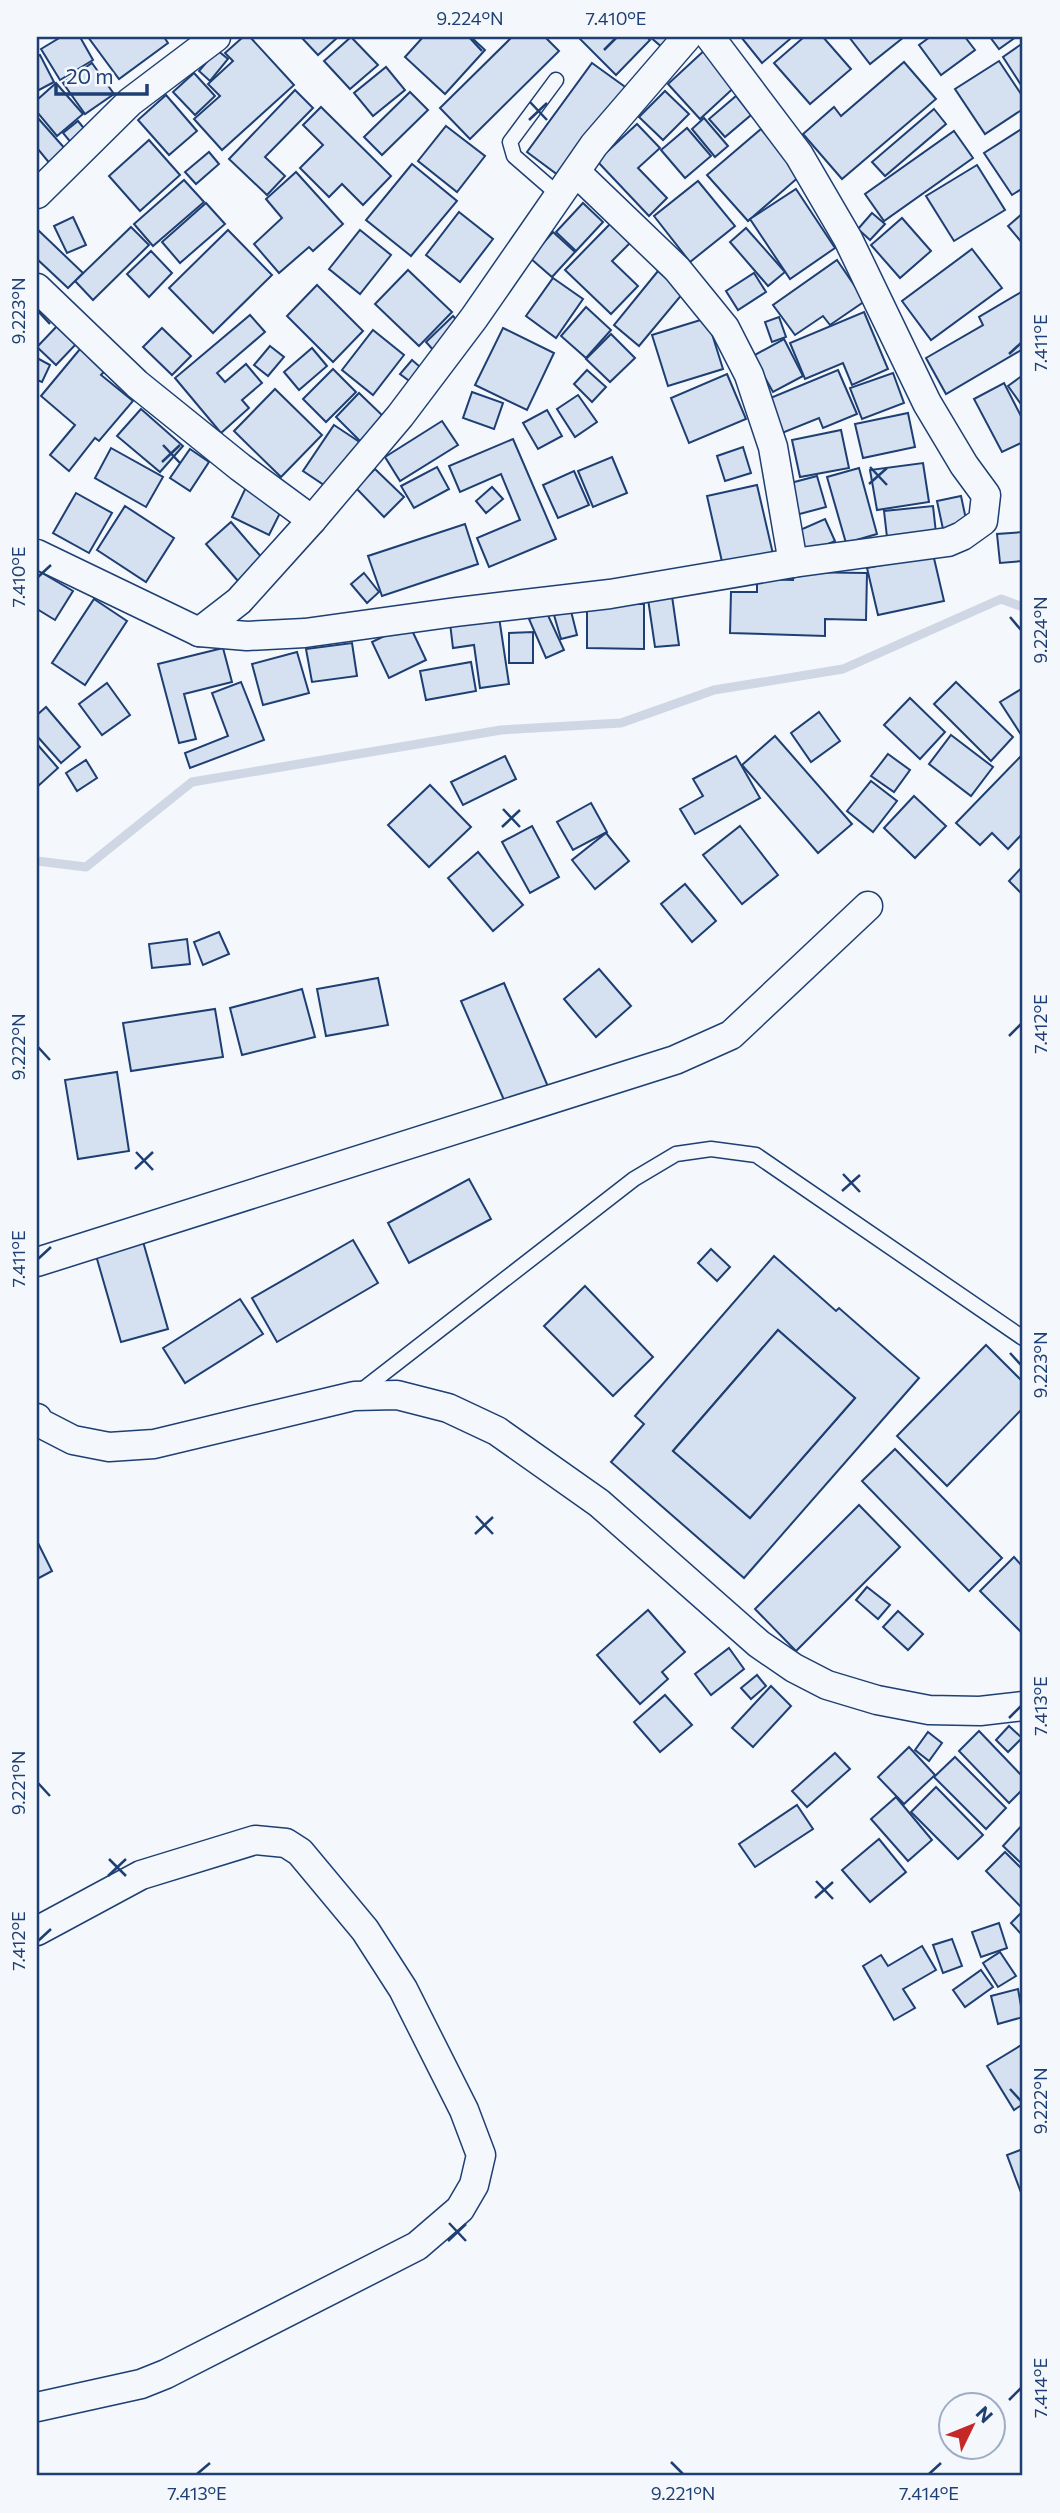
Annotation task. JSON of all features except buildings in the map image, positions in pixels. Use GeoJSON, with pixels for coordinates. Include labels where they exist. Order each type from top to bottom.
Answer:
{"type":"FeatureCollection","features":[{"type":"Feature","properties":{"kind":"street"},"geometry":{"type":"LineString","coordinates":[[37,194],[131,102],[216,37]]}},
{"type":"Feature","properties":{"kind":"street"},"geometry":{"type":"LineString","coordinates":[[200,632],[239,601],[400,416],[474,318],[594,145],[687,37]]}},
{"type":"Feature","properties":{"kind":"street"},"geometry":{"type":"LineString","coordinates":[[37,554],[200,632],[247,636],[305,633],[610,594],[793,563],[948,542],[983,521],[986,495],[964,465],[927,402],[848,239],[799,155],[710,37]]}},
{"type":"Feature","properties":{"kind":"street"},"geometry":{"type":"LineString","coordinates":[[576,172],[677,269],[725,328],[749,375],[773,447],[793,563]]}},
{"type":"Feature","properties":{"kind":"street"},"geometry":{"type":"LineString","coordinates":[[37,288],[137,384],[240,467],[312,520]]}},
{"type":"Feature","properties":{"kind":"street"},"geometry":{"type":"LineString","coordinates":[[37,1262],[705,1049],[731,1035],[868,906]]}},
{"type":"Feature","properties":{"kind":"street"},"geometry":{"type":"LineString","coordinates":[[37,1418],[40,1423],[73,1440],[109,1447],[154,1444],[354,1396],[397,1395],[448,1408],[497,1431],[600,1503],[759,1644],[794,1668],[827,1685],[877,1700],[929,1710],[980,1711],[1023,1706]]}},
{"type":"Feature","properties":{"kind":"street"},"geometry":{"type":"LineString","coordinates":[[37,1931],[141,1875],[255,1840],[286,1843],[300,1852],[365,1930],[403,1989],[464,2110],[481,2155],[474,2185],[460,2209],[417,2246],[166,2374],[141,2384],[37,2407]]}},
{"type":"Feature","properties":{"kind":"lane"},"geometry":{"type":"LineString","coordinates":[[556,80],[510,142],[514,156],[560,196]]}},
{"type":"Feature","properties":{"kind":"lane"},"geometry":{"type":"LineString","coordinates":[[354,1396],[634,1179],[677,1154],[711,1149],[757,1155],[1023,1338]]}},
{"type":"Feature","properties":{"kind":"waterway"},"geometry":{"type":"LineString","coordinates":[[37,861],[86,867],[192,782],[501,730],[621,723],[714,690],[843,669],[1001,599],[1023,607]]}}]}
